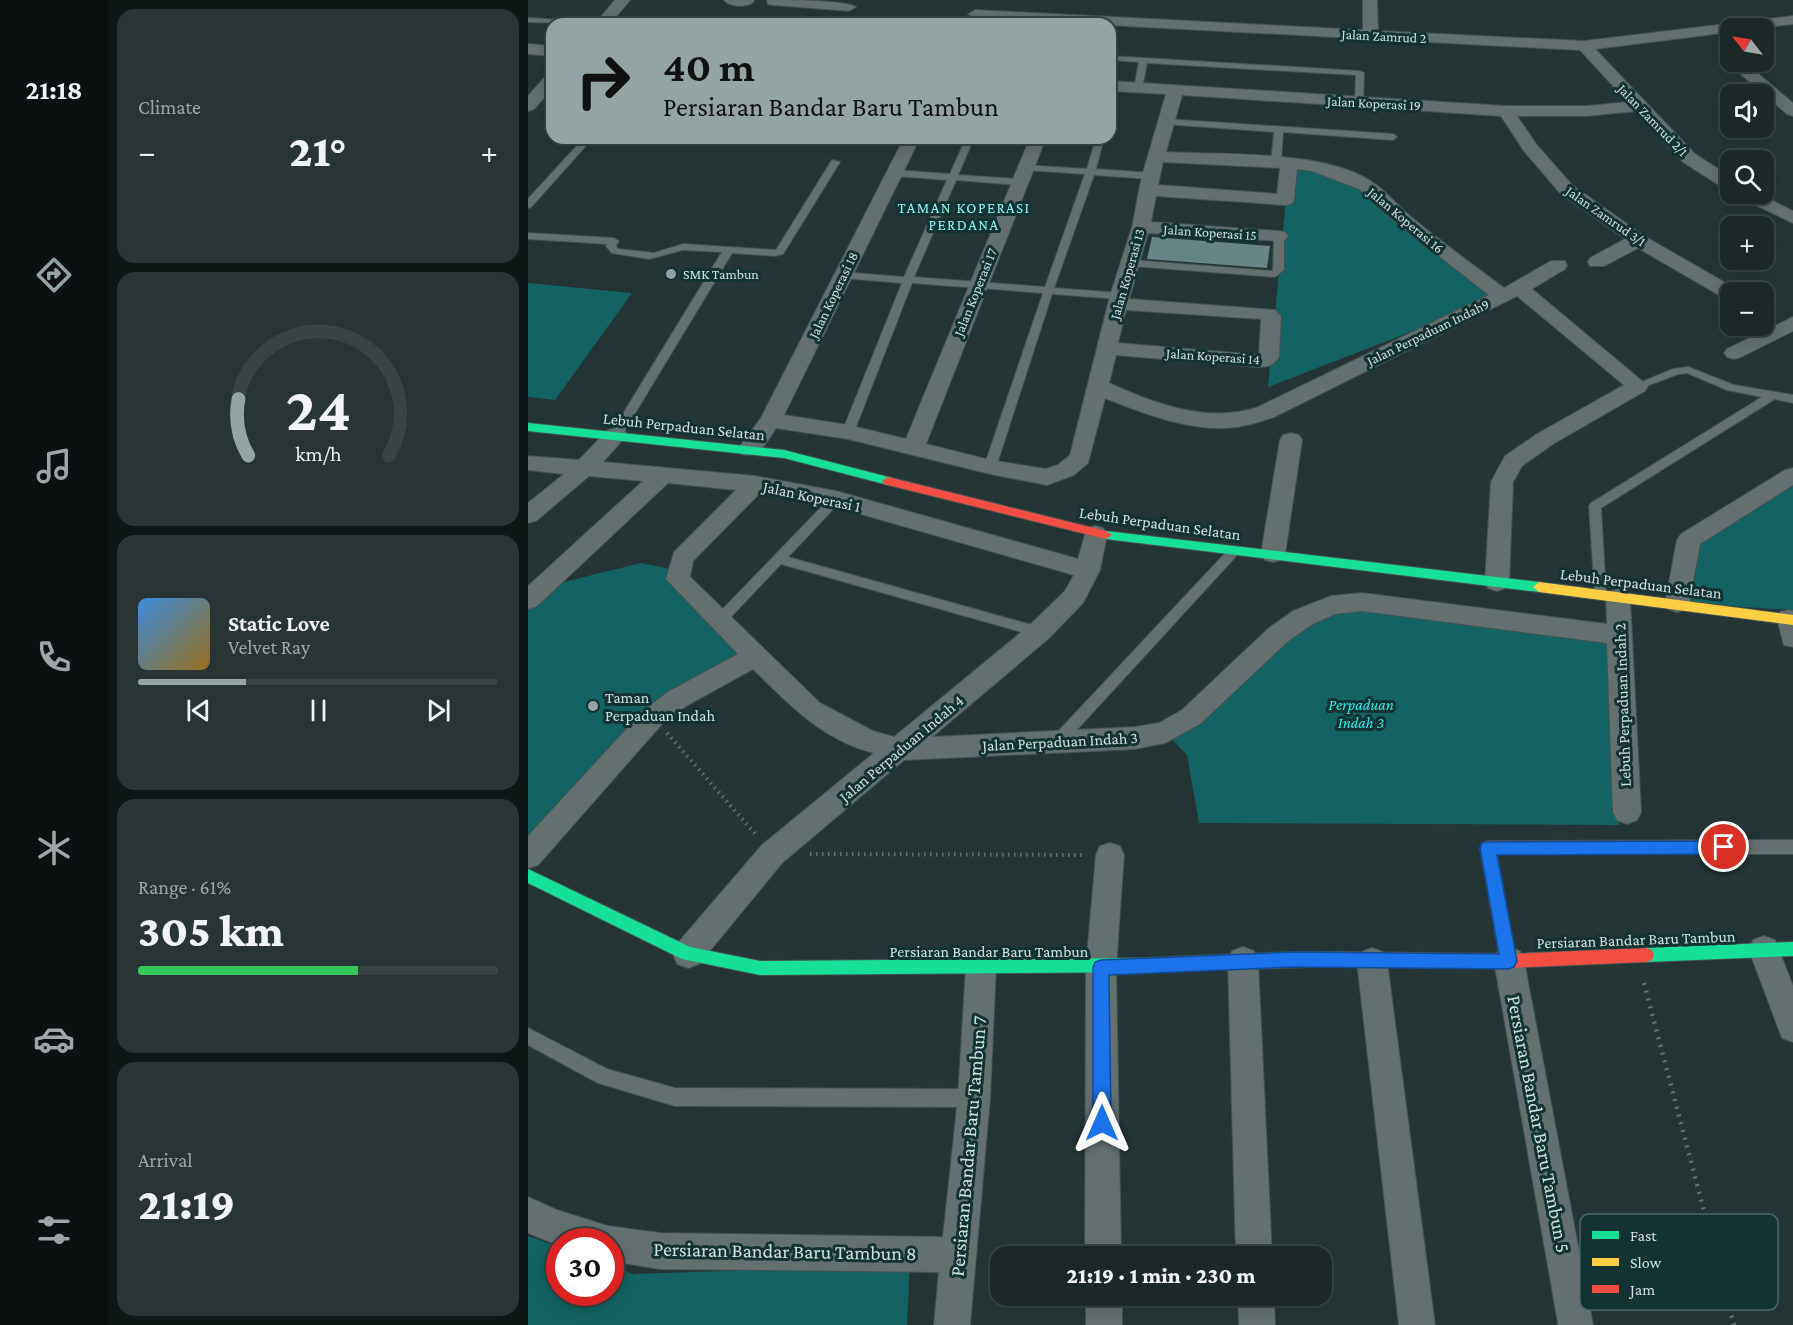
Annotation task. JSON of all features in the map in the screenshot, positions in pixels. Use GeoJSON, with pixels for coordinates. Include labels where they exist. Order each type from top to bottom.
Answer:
{"type":"FeatureCollection","features":[{"type":"Feature","properties":{"kind":"street"},"geometry":{"type":"LineString","coordinates":[[607,18],[623,0]]}},
{"type":"Feature","properties":{"kind":"street"},"geometry":{"type":"LineString","coordinates":[[731,0],[747,1]]}},
{"type":"Feature","properties":{"kind":"street"},"geometry":{"type":"LineString","coordinates":[[973,18],[982,0]]}},
{"type":"Feature","properties":{"kind":"street"},"geometry":{"type":"LineString","coordinates":[[1370,0],[1371,35]]}},
{"type":"Feature","properties":{"kind":"street"},"geometry":{"type":"LineString","coordinates":[[773,1],[852,3]]}},
{"type":"Feature","properties":{"kind":"street"},"geometry":{"type":"LineString","coordinates":[[841,18],[852,3]]}},
{"type":"Feature","properties":{"kind":"street","name":"Jalan Zamrud 2"},"geometry":{"type":"LineString","coordinates":[[1116,25],[1584,46],[1793,20]]}},
{"type":"Feature","properties":{"kind":"street"},"geometry":{"type":"LineString","coordinates":[[1700,31],[1720,49]]}},
{"type":"Feature","properties":{"kind":"street","name":"Jalan Zamrud 2/1"},"geometry":{"type":"LineString","coordinates":[[1584,46],[1689,158],[1720,178]]}},
{"type":"Feature","properties":{"kind":"street"},"geometry":{"type":"LineString","coordinates":[[528,49],[546,50]]}},
{"type":"Feature","properties":{"kind":"street"},"geometry":{"type":"LineString","coordinates":[[1747,72],[1793,111]]}},
{"type":"Feature","properties":{"kind":"street"},"geometry":{"type":"LineString","coordinates":[[529,105],[546,86]]}},
{"type":"Feature","properties":{"kind":"street","name":"Jalan Koperasi 19"},"geometry":{"type":"LineString","coordinates":[[1116,90],[1138,88],[1506,111],[1587,111],[1638,106]]}},
{"type":"Feature","properties":{"kind":"street","name":"Jalan Koperasi 13"},"geometry":{"type":"LineString","coordinates":[[990,467],[1047,477],[1066,471],[1080,458],[1175,90]]}},
{"type":"Feature","properties":{"kind":"street"},"geometry":{"type":"LineString","coordinates":[[529,105],[546,105]]}},
{"type":"Feature","properties":{"kind":"street","name":"Jalan Zamrud 3/1"},"geometry":{"type":"LineString","coordinates":[[1506,111],[1530,147],[1566,189],[1638,240],[1720,288]]}},
{"type":"Feature","properties":{"kind":"street","name":"Jalan Koperasi 18"},"geometry":{"type":"LineString","coordinates":[[749,448],[771,420],[909,144]]}},
{"type":"Feature","properties":{"kind":"street","name":"Jalan Koperasi 17"},"geometry":{"type":"LineString","coordinates":[[914,448],[1036,144]]}},
{"type":"Feature","properties":{"kind":"street","name":"Jalan Koperasi 16"},"geometry":{"type":"LineString","coordinates":[[1156,157],[1315,166],[1365,185],[1404,220],[1510,292],[1638,386]]}},
{"type":"Feature","properties":{"kind":"street"},"geometry":{"type":"LineString","coordinates":[[1150,184],[1285,200],[1289,167],[1284,163]]}},
{"type":"Feature","properties":{"kind":"street"},"geometry":{"type":"LineString","coordinates":[[1766,204],[1793,218]]}},
{"type":"Feature","properties":{"kind":"street","name":"Jalan Koperasi 15"},"geometry":{"type":"LineString","coordinates":[[1140,227],[1280,236]]}},
{"type":"Feature","properties":{"kind":"street"},"geometry":{"type":"LineString","coordinates":[[1597,262],[1638,240]]}},
{"type":"Feature","properties":{"kind":"street","name":"Jalan Perpaduan Indah9"},"geometry":{"type":"LineString","coordinates":[[1097,386],[1128,401],[1215,419],[1238,420],[1266,412],[1510,292],[1558,265]]}},
{"type":"Feature","properties":{"kind":"street","name":"Jalan Koperasi 14"},"geometry":{"type":"LineString","coordinates":[[1107,348],[1258,361],[1265,361],[1269,357],[1270,316],[1268,314],[1119,300]]}},
{"type":"Feature","properties":{"kind":"street"},"geometry":{"type":"LineString","coordinates":[[1774,318],[1790,325]]}},
{"type":"Feature","properties":{"kind":"street"},"geometry":{"type":"LineString","coordinates":[[1734,353],[1790,325]]}},
{"type":"Feature","properties":{"kind":"street"},"geometry":{"type":"LineString","coordinates":[[1497,582],[1502,482],[1513,461],[1545,439],[1638,386]]}},
{"type":"Feature","properties":{"kind":"street"},"geometry":{"type":"LineString","coordinates":[[771,420],[848,432],[990,467]]}},
{"type":"Feature","properties":{"kind":"street","name":"Lebuh Perpaduan Selatan"},"geometry":{"type":"LineString","coordinates":[[528,427],[749,448],[784,454],[1095,534],[1677,603],[1792,626]]}},
{"type":"Feature","properties":{"kind":"street"},"geometry":{"type":"LineString","coordinates":[[528,515],[585,468],[616,435]]}},
{"type":"Feature","properties":{"kind":"street"},"geometry":{"type":"LineString","coordinates":[[1273,554],[1291,440]]}},
{"type":"Feature","properties":{"kind":"street","name":"Jalan Koperasi 1"},"geometry":{"type":"LineString","coordinates":[[528,463],[754,484],[836,498],[1088,570]]}},
{"type":"Feature","properties":{"kind":"street"},"geometry":{"type":"LineString","coordinates":[[528,600],[664,475]]}},
{"type":"Feature","properties":{"kind":"street"},"geometry":{"type":"LineString","coordinates":[[1677,603],[1689,540],[1793,475]]}},
{"type":"Feature","properties":{"kind":"street","name":"Jalan Perpaduan Indah 3"},"geometry":{"type":"LineString","coordinates":[[754,484],[682,558],[678,579],[811,710],[867,741],[901,749],[1135,738],[1165,732],[1191,717],[1278,635],[1302,618],[1331,605],[1362,602],[1619,635]]}},
{"type":"Feature","properties":{"kind":"street","name":"Jalan Perpaduan Indah 4"},"geometry":{"type":"LineString","coordinates":[[688,954],[772,854],[1039,632],[1074,597],[1088,570],[1095,534]]}},
{"type":"Feature","properties":{"kind":"street","name":"Lebuh Perpaduan Indah 2"},"geometry":{"type":"LineString","coordinates":[[1609,596],[1619,635],[1627,812]]}},
{"type":"Feature","properties":{"kind":"street"},"geometry":{"type":"LineString","coordinates":[[528,856],[653,717],[677,699],[757,655]]}},
{"type":"Feature","properties":{"kind":"street"},"geometry":{"type":"LineString","coordinates":[[1104,1246],[1101,968],[1110,855]]}},
{"type":"Feature","properties":{"kind":"street","name":"Persiaran Bandar Baru Tambun"},"geometry":{"type":"LineString","coordinates":[[528,876],[688,954],[760,968],[1101,968],[1243,961],[1509,961],[1779,950]]}},
{"type":"Feature","properties":{"kind":"street"},"geometry":{"type":"LineString","coordinates":[[1779,950],[1793,1027]]}},
{"type":"Feature","properties":{"kind":"street"},"geometry":{"type":"LineString","coordinates":[[1243,961],[1254,1246]]}},
{"type":"Feature","properties":{"kind":"street","name":"Persiaran Bandar Baru Tambun 5"},"geometry":{"type":"LineString","coordinates":[[1509,961],[1576,1323]]}},
{"type":"Feature","properties":{"kind":"street"},"geometry":{"type":"LineString","coordinates":[[1372,962],[1417,1325]]}},
{"type":"Feature","properties":{"kind":"street","name":"Persiaran Bandar Baru Tambun 7"},"geometry":{"type":"LineString","coordinates":[[952,1325],[974,1098],[981,967]]}},
{"type":"Feature","properties":{"kind":"street"},"geometry":{"type":"LineString","coordinates":[[528,1214],[558,1228]]}},
{"type":"Feature","properties":{"kind":"street","name":"Persiaran Bandar Baru Tambun 8"},"geometry":{"type":"LineString","coordinates":[[624,1245],[660,1251],[959,1255]]}},
{"type":"Feature","properties":{"kind":"street"},"geometry":{"type":"LineString","coordinates":[[1104,1306],[1104,1325]]}},
{"type":"Feature","properties":{"kind":"street"},"geometry":{"type":"LineString","coordinates":[[1256,1306],[1257,1325]]}},
{"type":"Feature","properties":{"kind":"lane"},"geometry":{"type":"LineString","coordinates":[[528,20],[546,21]]}},
{"type":"Feature","properties":{"kind":"lane"},"geometry":{"type":"LineString","coordinates":[[1116,58],[1360,73],[1359,102]]}},
{"type":"Feature","properties":{"kind":"lane"},"geometry":{"type":"LineString","coordinates":[[1138,88],[1144,60]]}},
{"type":"Feature","properties":{"kind":"lane"},"geometry":{"type":"LineString","coordinates":[[1166,122],[1393,137]]}},
{"type":"Feature","properties":{"kind":"lane"},"geometry":{"type":"LineString","coordinates":[[1279,130],[1284,163]]}},
{"type":"Feature","properties":{"kind":"lane"},"geometry":{"type":"LineString","coordinates":[[528,205],[584,144]]}},
{"type":"Feature","properties":{"kind":"lane"},"geometry":{"type":"LineString","coordinates":[[848,432],[908,280],[967,144]]}},
{"type":"Feature","properties":{"kind":"lane"},"geometry":{"type":"LineString","coordinates":[[990,467],[1098,144]]}},
{"type":"Feature","properties":{"kind":"lane"},"geometry":{"type":"LineString","coordinates":[[528,236],[614,241],[611,246],[615,251],[658,256],[669,250],[683,247],[780,252],[835,162]]}},
{"type":"Feature","properties":{"kind":"lane"},"geometry":{"type":"LineString","coordinates":[[894,173],[952,178],[1091,171],[1150,184]]}},
{"type":"Feature","properties":{"kind":"lane"},"geometry":{"type":"LineString","coordinates":[[1131,263],[1275,274],[1279,270],[1280,236]]}},
{"type":"Feature","properties":{"kind":"lane"},"geometry":{"type":"LineString","coordinates":[[616,435],[728,251]]}},
{"type":"Feature","properties":{"kind":"lane"},"geometry":{"type":"LineString","coordinates":[[842,275],[1048,291],[1119,300]]}},
{"type":"Feature","properties":{"kind":"lane"},"geometry":{"type":"LineString","coordinates":[[1638,386],[1677,371],[1688,370],[1731,388],[1793,399]]}},
{"type":"Feature","properties":{"kind":"lane"},"geometry":{"type":"LineString","coordinates":[[1609,596],[1595,506],[1772,396]]}},
{"type":"Feature","properties":{"kind":"lane"},"geometry":{"type":"LineString","coordinates":[[721,620],[836,498]]}},
{"type":"Feature","properties":{"kind":"lane"},"geometry":{"type":"LineString","coordinates":[[1057,742],[1235,550]]}},
{"type":"Feature","properties":{"kind":"lane"},"geometry":{"type":"LineString","coordinates":[[778,559],[1039,632]]}},
{"type":"Feature","properties":{"kind":"lane"},"geometry":{"type":"LineString","coordinates":[[1509,961],[1488,848],[1793,847]]}},
{"type":"Feature","properties":{"kind":"lane"},"geometry":{"type":"LineString","coordinates":[[528,1036],[604,1077],[675,1097],[974,1098]]}},
{"type":"Feature","properties":{"kind":"path"},"geometry":{"type":"LineString","coordinates":[[653,717],[772,854],[1110,855]]}},
{"type":"Feature","properties":{"kind":"path"},"geometry":{"type":"LineString","coordinates":[[1637,956],[1705,1214]]}},
{"type":"Feature","properties":{"kind":"path"},"geometry":{"type":"LineString","coordinates":[[1730,1310],[1734,1325]]}},
{"type":"Feature","properties":{"kind":"green space"},"geometry":{"type":"Polygon","coordinates":[[[1306,165],[1365,185],[1493,300],[1268,387],[1289,167],[1306,165]]]}},
{"type":"Feature","properties":{"kind":"green space"},"geometry":{"type":"Polygon","coordinates":[[[528,283],[632,293],[555,400],[528,397],[528,283]]]}},
{"type":"Feature","properties":{"kind":"green space"},"geometry":{"type":"Polygon","coordinates":[[[1793,475],[1793,610],[1677,603],[1689,540],[1793,475]]]}},
{"type":"Feature","properties":{"kind":"green space","name":"Taman Perpaduan Indah"},"geometry":{"type":"Polygon","coordinates":[[[641,563],[674,570],[747,655],[673,696],[528,845],[528,608],[552,585],[641,563]]]}},
{"type":"Feature","properties":{"kind":"green space","name":"Perpaduan Indah 3"},"geometry":{"type":"Polygon","coordinates":[[[1331,605],[1619,635],[1619,825],[1199,823],[1187,755],[1165,732],[1331,605]]]}},
{"type":"Feature","properties":{"kind":"green space"},"geometry":{"type":"Polygon","coordinates":[[[528,1236],[546,1242],[546,1306],[624,1306],[624,1271],[633,1274],[910,1265],[907,1325],[528,1325],[528,1236]]]}},
{"type":"Feature","properties":{"kind":"building"},"geometry":{"type":"Polygon","coordinates":[[[1152,237],[1270,246],[1267,268],[1147,259],[1152,237]]]}},
{"type":"Feature","properties":{"kind":"traffic: fast"},"geometry":{"type":"LineString","coordinates":[[528,427],[784,454],[888,481]]}},
{"type":"Feature","properties":{"kind":"traffic: fast"},"geometry":{"type":"LineString","coordinates":[[1106,535],[1539,587]]}},
{"type":"Feature","properties":{"kind":"traffic: fast"},"geometry":{"type":"LineString","coordinates":[[528,876],[688,954],[760,968],[1143,965]]}},
{"type":"Feature","properties":{"kind":"traffic: fast"},"geometry":{"type":"LineString","coordinates":[[1646,955],[1793,949]]}},
{"type":"Feature","properties":{"kind":"traffic: slow"},"geometry":{"type":"LineString","coordinates":[[1539,587],[1793,620]]}},
{"type":"Feature","properties":{"kind":"traffic: slow"},"geometry":{"type":"LineString","coordinates":[[1143,965],[1344,959]]}},
{"type":"Feature","properties":{"kind":"traffic: jam"},"geometry":{"type":"LineString","coordinates":[[888,481],[1106,535]]}},
{"type":"Feature","properties":{"kind":"traffic: jam"},"geometry":{"type":"LineString","coordinates":[[1344,959],[1509,961],[1646,955]]}},
{"type":"Feature","properties":{"kind":"place","name":"SMK Tambun"},"geometry":{"type":"Point","coordinates":[671,274]}},
{"type":"Feature","properties":{"kind":"place","name":"Taman Perpaduan Indah"},"geometry":{"type":"Point","coordinates":[593,706]}},
{"type":"Feature","properties":{"kind":"district","name":"TAMAN KOPERASI PERDANA"},"geometry":{"type":"Point","coordinates":[964,216]}},
{"type":"Feature","properties":{"kind":"route"},"geometry":{"type":"LineString","coordinates":[[1102,1123],[1101,968],[1294,959],[1372,962],[1509,961],[1488,848],[1724,847]]}}]}
